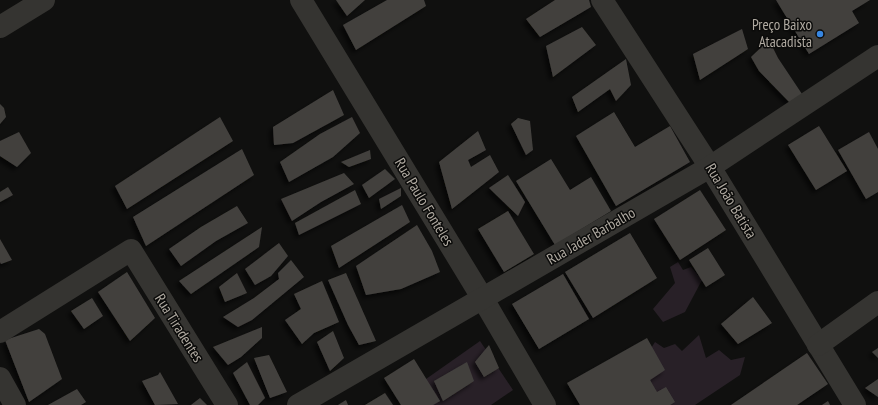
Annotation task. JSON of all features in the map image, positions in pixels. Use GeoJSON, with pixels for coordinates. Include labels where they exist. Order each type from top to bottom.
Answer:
{"type":"FeatureCollection","features":[{"type":"Feature","properties":{"kind":"street","name":"Rua Paulo Fonteles"},"geometry":{"type":"LineString","coordinates":[[301,0],[483,299],[545,405]]}},
{"type":"Feature","properties":{"kind":"street","name":"Rua João Batista"},"geometry":{"type":"LineString","coordinates":[[602,0],[710,167],[855,405]]}},
{"type":"Feature","properties":{"kind":"street"},"geometry":{"type":"LineString","coordinates":[[0,27],[40,1]]}},
{"type":"Feature","properties":{"kind":"street","name":"Rua Jader Barbalho"},"geometry":{"type":"LineString","coordinates":[[298,405],[710,167],[878,56]]}},
{"type":"Feature","properties":{"kind":"street","name":"Rua Tiradentes"},"geometry":{"type":"LineString","coordinates":[[0,332],[131,250],[227,405]]}},
{"type":"Feature","properties":{"kind":"street"},"geometry":{"type":"LineString","coordinates":[[818,345],[878,302]]}},
{"type":"Feature","properties":{"kind":"shaded area"},"geometry":{"type":"Polygon","coordinates":[[[678,262],[683,270],[691,267],[702,280],[685,312],[663,322],[653,309],[675,283],[670,267],[678,262]]]}},
{"type":"Feature","properties":{"kind":"shaded area"},"geometry":{"type":"Polygon","coordinates":[[[699,335],[706,358],[719,350],[731,360],[745,357],[740,375],[695,405],[658,405],[641,364],[655,342],[664,348],[675,344],[682,351],[699,335]]]}},
{"type":"Feature","properties":{"kind":"shaded area"},"geometry":{"type":"Polygon","coordinates":[[[480,341],[513,390],[491,405],[424,405],[426,379],[480,341]]]}},
{"type":"Feature","properties":{"kind":"building"},"geometry":{"type":"Polygon","coordinates":[[[336,0],[365,0],[347,16],[336,0]]]}},
{"type":"Feature","properties":{"kind":"building"},"geometry":{"type":"Polygon","coordinates":[[[387,0],[424,0],[426,6],[356,50],[343,25],[387,0]]]}},
{"type":"Feature","properties":{"kind":"building"},"geometry":{"type":"Polygon","coordinates":[[[555,0],[589,0],[591,7],[540,37],[526,19],[555,0]]]}},
{"type":"Feature","properties":{"kind":"building","name":"Preço Baixo Atacadista"},"geometry":{"type":"Polygon","coordinates":[[[776,0],[870,0],[852,11],[859,23],[809,54],[776,0]]]}},
{"type":"Feature","properties":{"kind":"building"},"geometry":{"type":"Polygon","coordinates":[[[582,27],[596,45],[553,77],[546,46],[582,27]]]}},
{"type":"Feature","properties":{"kind":"building"},"geometry":{"type":"Polygon","coordinates":[[[742,29],[748,49],[700,80],[693,54],[742,29]]]}},
{"type":"Feature","properties":{"kind":"building"},"geometry":{"type":"Polygon","coordinates":[[[769,40],[778,58],[806,100],[792,105],[759,71],[751,57],[769,40]]]}},
{"type":"Feature","properties":{"kind":"building"},"geometry":{"type":"Polygon","coordinates":[[[626,59],[631,85],[616,101],[610,89],[578,112],[572,97],[626,59]]]}},
{"type":"Feature","properties":{"kind":"building"},"geometry":{"type":"Polygon","coordinates":[[[333,90],[344,115],[293,143],[274,145],[273,127],[333,90]]]}},
{"type":"Feature","properties":{"kind":"building"},"geometry":{"type":"Polygon","coordinates":[[[0,104],[4,108],[6,117],[0,124],[0,104]]]}},
{"type":"Feature","properties":{"kind":"building"},"geometry":{"type":"Polygon","coordinates":[[[614,112],[635,147],[670,126],[690,162],[616,206],[576,136],[614,112]]]}},
{"type":"Feature","properties":{"kind":"building"},"geometry":{"type":"Polygon","coordinates":[[[220,117],[233,141],[127,209],[115,186],[220,117]]]}},
{"type":"Feature","properties":{"kind":"building"},"geometry":{"type":"Polygon","coordinates":[[[352,117],[360,133],[333,157],[289,182],[280,162],[320,134],[352,117]]]}},
{"type":"Feature","properties":{"kind":"building"},"geometry":{"type":"Polygon","coordinates":[[[518,118],[530,121],[533,150],[526,155],[511,124],[518,118]]]}},
{"type":"Feature","properties":{"kind":"building"},"geometry":{"type":"Polygon","coordinates":[[[819,126],[847,171],[816,190],[788,145],[819,126]]]}},
{"type":"Feature","properties":{"kind":"building"},"geometry":{"type":"Polygon","coordinates":[[[478,131],[486,150],[468,160],[471,167],[490,155],[499,172],[452,209],[439,162],[478,131]]]}},
{"type":"Feature","properties":{"kind":"building"},"geometry":{"type":"Polygon","coordinates":[[[19,132],[31,153],[17,167],[0,156],[0,141],[19,132]]]}},
{"type":"Feature","properties":{"kind":"building"},"geometry":{"type":"Polygon","coordinates":[[[869,132],[878,149],[878,192],[866,199],[838,150],[869,132]]]}},
{"type":"Feature","properties":{"kind":"building"},"geometry":{"type":"Polygon","coordinates":[[[242,149],[254,175],[146,246],[133,217],[242,149]]]}},
{"type":"Feature","properties":{"kind":"building"},"geometry":{"type":"Polygon","coordinates":[[[370,150],[371,159],[349,167],[341,162],[370,150]]]}},
{"type":"Feature","properties":{"kind":"building"},"geometry":{"type":"Polygon","coordinates":[[[551,159],[570,190],[591,177],[611,211],[555,245],[516,181],[551,159]]]}},
{"type":"Feature","properties":{"kind":"building"},"geometry":{"type":"Polygon","coordinates":[[[385,169],[395,179],[369,198],[362,185],[385,169]]]}},
{"type":"Feature","properties":{"kind":"building"},"geometry":{"type":"Polygon","coordinates":[[[344,173],[354,184],[321,202],[292,221],[281,199],[344,173]]]}},
{"type":"Feature","properties":{"kind":"building"},"geometry":{"type":"Polygon","coordinates":[[[508,175],[525,202],[518,216],[489,188],[508,175]]]}},
{"type":"Feature","properties":{"kind":"building"},"geometry":{"type":"Polygon","coordinates":[[[8,187],[13,195],[0,202],[0,192],[8,187]]]}},
{"type":"Feature","properties":{"kind":"building"},"geometry":{"type":"Polygon","coordinates":[[[401,188],[401,196],[381,209],[379,199],[401,188]]]}},
{"type":"Feature","properties":{"kind":"building"},"geometry":{"type":"Polygon","coordinates":[[[355,190],[361,204],[299,235],[295,223],[355,190]]]}},
{"type":"Feature","properties":{"kind":"building"},"geometry":{"type":"Polygon","coordinates":[[[700,190],[726,230],[680,260],[654,219],[700,190]]]}},
{"type":"Feature","properties":{"kind":"building"},"geometry":{"type":"Polygon","coordinates":[[[402,205],[410,222],[339,268],[331,246],[402,205]]]}},
{"type":"Feature","properties":{"kind":"building"},"geometry":{"type":"Polygon","coordinates":[[[237,206],[248,223],[216,241],[181,266],[169,249],[201,227],[237,206]]]}},
{"type":"Feature","properties":{"kind":"building"},"geometry":{"type":"Polygon","coordinates":[[[508,211],[534,254],[504,272],[478,229],[508,211]]]}},
{"type":"Feature","properties":{"kind":"building"},"geometry":{"type":"Polygon","coordinates":[[[417,225],[432,251],[440,272],[401,289],[366,295],[356,266],[417,225]]]}},
{"type":"Feature","properties":{"kind":"building"},"geometry":{"type":"Polygon","coordinates":[[[262,227],[259,247],[191,294],[179,281],[262,227]]]}},
{"type":"Feature","properties":{"kind":"building"},"geometry":{"type":"Polygon","coordinates":[[[630,233],[657,278],[593,318],[565,272],[630,233]]]}},
{"type":"Feature","properties":{"kind":"building"},"geometry":{"type":"Polygon","coordinates":[[[0,239],[12,260],[1,264],[0,262],[0,239]]]}},
{"type":"Feature","properties":{"kind":"building"},"geometry":{"type":"Polygon","coordinates":[[[279,243],[288,256],[271,276],[255,285],[245,269],[279,243]]]}},
{"type":"Feature","properties":{"kind":"building"},"geometry":{"type":"Polygon","coordinates":[[[708,248],[725,275],[706,287],[689,260],[708,248]]]}},
{"type":"Feature","properties":{"kind":"building"},"geometry":{"type":"Polygon","coordinates":[[[291,260],[304,277],[252,320],[238,327],[223,317],[254,298],[279,279],[278,273],[291,260]]]}},
{"type":"Feature","properties":{"kind":"building"},"geometry":{"type":"Polygon","coordinates":[[[127,272],[155,318],[130,341],[98,292],[127,272]]]}},
{"type":"Feature","properties":{"kind":"building"},"geometry":{"type":"Polygon","coordinates":[[[237,273],[247,293],[225,302],[219,287],[237,273]]]}},
{"type":"Feature","properties":{"kind":"building"},"geometry":{"type":"Polygon","coordinates":[[[346,273],[376,341],[359,345],[348,325],[328,280],[346,273]]]}},
{"type":"Feature","properties":{"kind":"building"},"geometry":{"type":"Polygon","coordinates":[[[563,274],[589,319],[539,349],[512,304],[563,274]]]}},
{"type":"Feature","properties":{"kind":"building"},"geometry":{"type":"Polygon","coordinates":[[[322,281],[339,322],[314,333],[302,344],[285,320],[301,309],[294,294],[322,281]]]}},
{"type":"Feature","properties":{"kind":"building"},"geometry":{"type":"Polygon","coordinates":[[[753,297],[772,323],[738,344],[721,324],[753,297]]]}},
{"type":"Feature","properties":{"kind":"building"},"geometry":{"type":"Polygon","coordinates":[[[92,298],[103,316],[84,329],[71,311],[92,298]]]}},
{"type":"Feature","properties":{"kind":"building"},"geometry":{"type":"Polygon","coordinates":[[[262,327],[262,338],[241,357],[228,365],[213,347],[262,327]]]}},
{"type":"Feature","properties":{"kind":"building"},"geometry":{"type":"Polygon","coordinates":[[[39,329],[45,334],[62,379],[29,402],[5,340],[39,329]]]}},
{"type":"Feature","properties":{"kind":"building"},"geometry":{"type":"Polygon","coordinates":[[[333,331],[344,358],[330,371],[317,342],[333,331]]]}},
{"type":"Feature","properties":{"kind":"building"},"geometry":{"type":"Polygon","coordinates":[[[647,338],[665,370],[650,380],[657,392],[666,387],[675,402],[670,405],[580,405],[567,383],[647,338]]]}},
{"type":"Feature","properties":{"kind":"building"},"geometry":{"type":"Polygon","coordinates":[[[489,345],[499,368],[484,377],[475,362],[489,345]]]}},
{"type":"Feature","properties":{"kind":"building"},"geometry":{"type":"Polygon","coordinates":[[[878,348],[878,358],[872,352],[878,348]]]}},
{"type":"Feature","properties":{"kind":"building"},"geometry":{"type":"Polygon","coordinates":[[[807,353],[828,384],[797,405],[731,405],[807,353]]]}},
{"type":"Feature","properties":{"kind":"building"},"geometry":{"type":"Polygon","coordinates":[[[269,355],[287,392],[270,398],[254,358],[269,355]]]}},
{"type":"Feature","properties":{"kind":"building"},"geometry":{"type":"Polygon","coordinates":[[[414,359],[440,401],[433,405],[401,405],[384,378],[414,359]]]}},
{"type":"Feature","properties":{"kind":"building"},"geometry":{"type":"Polygon","coordinates":[[[247,362],[265,398],[258,405],[250,405],[233,373],[247,362]]]}},
{"type":"Feature","properties":{"kind":"building"},"geometry":{"type":"Polygon","coordinates":[[[467,362],[474,381],[443,401],[434,381],[467,362]]]}},
{"type":"Feature","properties":{"kind":"building"},"geometry":{"type":"Polygon","coordinates":[[[160,372],[178,404],[155,405],[142,381],[158,375],[160,372]]]}},
{"type":"Feature","properties":{"kind":"building"},"geometry":{"type":"Polygon","coordinates":[[[878,379],[878,397],[865,388],[878,379]]]}},
{"type":"Feature","properties":{"kind":"building"},"geometry":{"type":"Polygon","coordinates":[[[77,389],[86,402],[81,405],[48,405],[77,389]]]}},
{"type":"Feature","properties":{"kind":"building"},"geometry":{"type":"Polygon","coordinates":[[[385,393],[393,405],[365,405],[385,393]]]}},
{"type":"Feature","properties":{"kind":"building"},"geometry":{"type":"Polygon","coordinates":[[[200,398],[207,405],[191,405],[200,398]]]}},
{"type":"Feature","properties":{"kind":"building"},"geometry":{"type":"Polygon","coordinates":[[[346,400],[348,405],[338,405],[346,400]]]}},
{"type":"Feature","properties":{"kind":"building"},"geometry":{"type":"Polygon","coordinates":[[[828,401],[830,405],[822,405],[828,401]]]}},
{"type":"Feature","properties":{"kind":"place","name":"Preço Baixo Atacadista"},"geometry":{"type":"Point","coordinates":[820,34]}}]}
